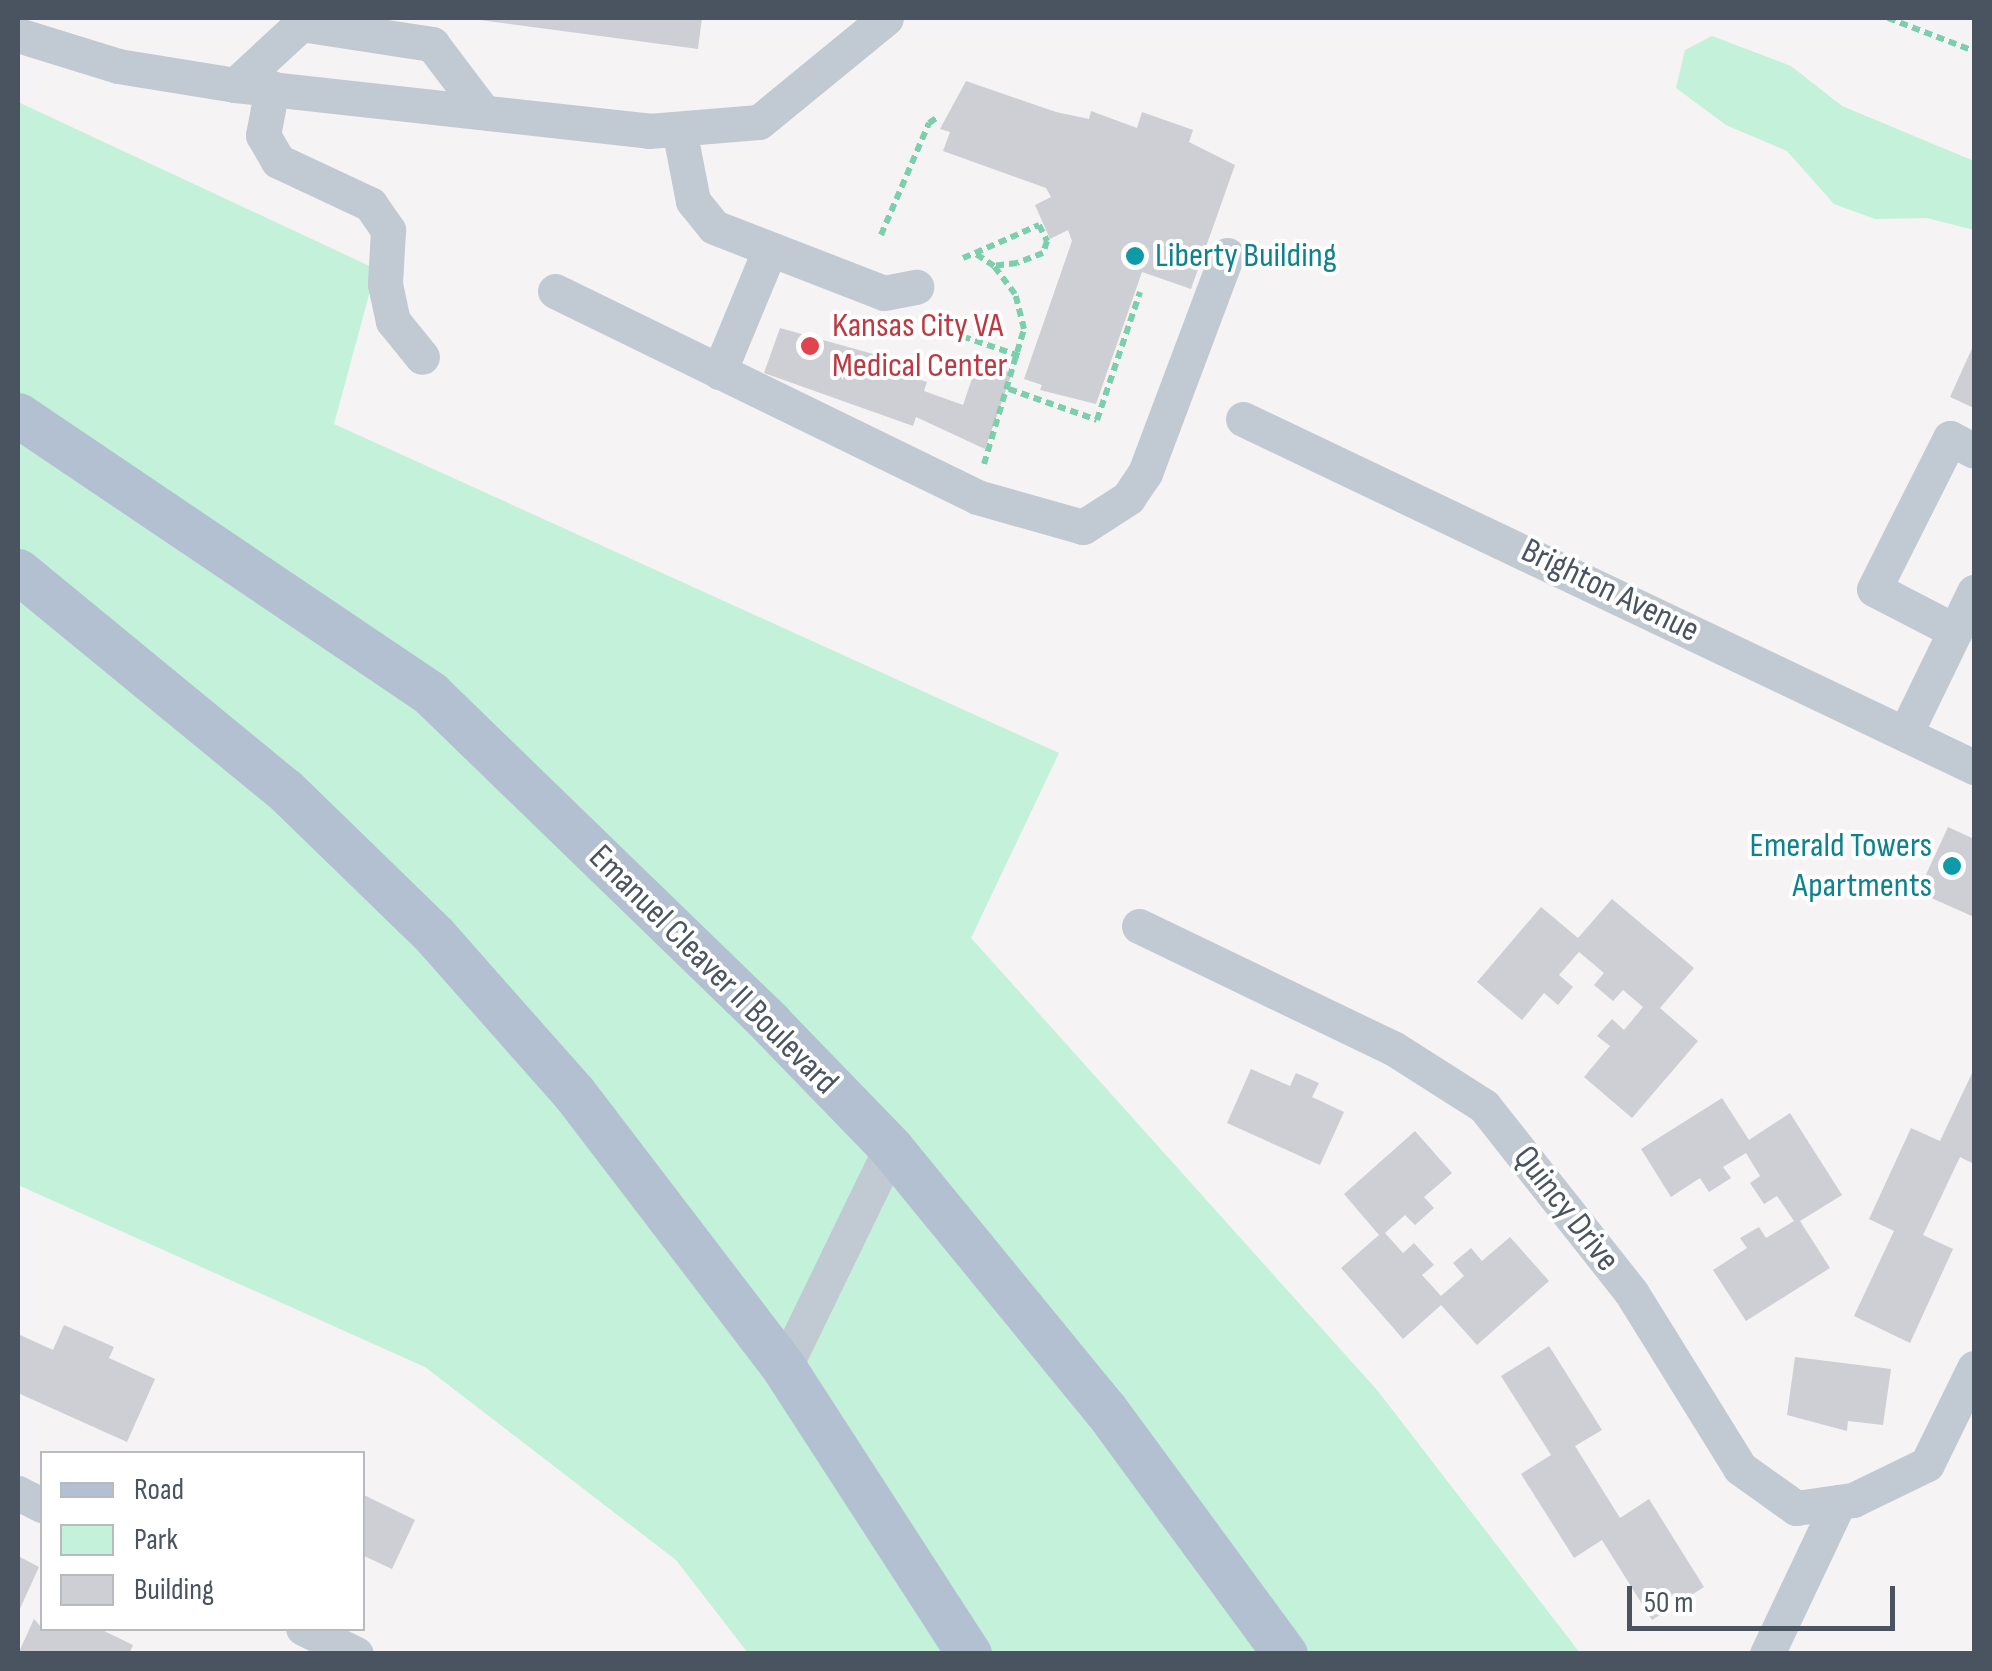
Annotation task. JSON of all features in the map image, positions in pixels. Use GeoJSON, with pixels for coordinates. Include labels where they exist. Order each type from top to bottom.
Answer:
{"type":"FeatureCollection","features":[{"type":"Feature","properties":{"kind":"main road","name":"Emanuel Cleaver II Boulevard"},"geometry":{"type":"LineString","coordinates":[[18,416],[431,694],[891,1148],[1105,1409],[1284,1654]]}},
{"type":"Feature","properties":{"kind":"main road"},"geometry":{"type":"LineString","coordinates":[[18,571],[285,790],[434,936],[574,1093],[784,1368],[970,1654]]}},
{"type":"Feature","properties":{"kind":"street"},"geometry":{"type":"LineString","coordinates":[[18,35],[118,66],[234,85],[648,131],[759,122],[886,18]]}},
{"type":"Feature","properties":{"kind":"street"},"geometry":{"type":"LineString","coordinates":[[234,85],[301,24],[432,44],[482,110]]}},
{"type":"Feature","properties":{"kind":"street"},"geometry":{"type":"LineString","coordinates":[[272,88],[264,136],[278,161],[370,204],[388,230],[385,284],[393,322],[422,357]]}},
{"type":"Feature","properties":{"kind":"street"},"geometry":{"type":"LineString","coordinates":[[679,128],[689,190],[702,215],[769,251],[884,294],[916,287]]}},
{"type":"Feature","properties":{"kind":"street"},"geometry":{"type":"LineString","coordinates":[[719,372],[769,251]]}},
{"type":"Feature","properties":{"kind":"street"},"geometry":{"type":"LineString","coordinates":[[555,291],[977,497],[1083,526],[1128,498],[1144,472],[1227,254]]}},
{"type":"Feature","properties":{"kind":"street","name":"Brighton Avenue"},"geometry":{"type":"LineString","coordinates":[[1243,419],[1974,767]]}},
{"type":"Feature","properties":{"kind":"street"},"geometry":{"type":"LineString","coordinates":[[1955,631],[1874,589],[1950,438],[1974,452]]}},
{"type":"Feature","properties":{"kind":"street"},"geometry":{"type":"LineString","coordinates":[[1906,734],[1974,592]]}},
{"type":"Feature","properties":{"kind":"street","name":"Quincy Drive"},"geometry":{"type":"LineString","coordinates":[[1139,926],[1393,1048],[1484,1106],[1632,1292],[1740,1468],[1796,1508],[1839,1502],[1928,1464],[1974,1368]]}},
{"type":"Feature","properties":{"kind":"street"},"geometry":{"type":"LineString","coordinates":[[784,1368],[891,1148]]}},
{"type":"Feature","properties":{"kind":"street"},"geometry":{"type":"LineString","coordinates":[[1767,1654],[1839,1502]]}},
{"type":"Feature","properties":{"kind":"street"},"geometry":{"type":"LineString","coordinates":[[310,1631],[356,1654]]}},
{"type":"Feature","properties":{"kind":"path"},"geometry":{"type":"LineString","coordinates":[[1888,18],[1974,51]]}},
{"type":"Feature","properties":{"kind":"path"},"geometry":{"type":"LineString","coordinates":[[881,235],[929,123],[938,117]]}},
{"type":"Feature","properties":{"kind":"path"},"geometry":{"type":"LineString","coordinates":[[963,258],[1039,225],[1048,242],[1043,253],[994,266]]}},
{"type":"Feature","properties":{"kind":"path"},"geometry":{"type":"LineString","coordinates":[[975,253],[994,266],[1022,313],[1020,356],[978,480]]}},
{"type":"Feature","properties":{"kind":"path"},"geometry":{"type":"LineString","coordinates":[[1009,389],[1097,420],[1140,292]]}},
{"type":"Feature","properties":{"kind":"path"},"geometry":{"type":"LineString","coordinates":[[938,328],[1020,356]]}},
{"type":"Feature","properties":{"kind":"green space"},"geometry":{"type":"Polygon","coordinates":[[[1712,36],[1791,66],[1842,106],[1974,161],[1974,230],[1927,218],[1875,219],[1834,204],[1787,151],[1726,125],[1676,88],[1685,50],[1712,36]]]}},
{"type":"Feature","properties":{"kind":"green space"},"geometry":{"type":"Polygon","coordinates":[[[18,102],[376,269],[334,424],[1059,753],[971,938],[1377,1390],[1580,1653],[748,1653],[676,1560],[425,1367],[18,1185],[18,102]]]}},
{"type":"Feature","properties":{"kind":"building"},"geometry":{"type":"Polygon","coordinates":[[[465,18],[702,18],[698,49],[465,18]]]}},
{"type":"Feature","properties":{"kind":"building","name":"Liberty Building"},"geometry":{"type":"Polygon","coordinates":[[[966,81],[1056,112],[1089,119],[1091,111],[1137,128],[1142,112],[1193,130],[1189,142],[1235,165],[1191,289],[1142,272],[1096,404],[1040,390],[1042,385],[1024,379],[1072,241],[1068,230],[1050,239],[1035,205],[1051,197],[1046,188],[943,151],[950,132],[940,129],[966,81]]]}},
{"type":"Feature","properties":{"kind":"building"},"geometry":{"type":"Polygon","coordinates":[[[780,328],[884,357],[882,366],[927,382],[924,391],[963,405],[978,361],[1012,373],[985,449],[916,417],[913,426],[764,373],[780,328]]]}},
{"type":"Feature","properties":{"kind":"building"},"geometry":{"type":"Polygon","coordinates":[[[1974,344],[1974,408],[1950,397],[1974,344]]]}},
{"type":"Feature","properties":{"kind":"building","name":"Emerald Towers Apartments"},"geometry":{"type":"Polygon","coordinates":[[[1948,827],[1974,839],[1974,917],[1918,892],[1948,827]]]}},
{"type":"Feature","properties":{"kind":"building"},"geometry":{"type":"Polygon","coordinates":[[[1612,899],[1694,968],[1660,1008],[1698,1041],[1632,1118],[1584,1077],[1610,1046],[1597,1036],[1612,1019],[1624,1030],[1643,1007],[1623,990],[1613,1001],[1594,985],[1604,973],[1579,952],[1559,975],[1573,987],[1558,1005],[1544,993],[1522,1020],[1477,982],[1541,907],[1578,938],[1612,899]]]}},
{"type":"Feature","properties":{"kind":"building"},"geometry":{"type":"Polygon","coordinates":[[[1251,1069],[1290,1086],[1296,1073],[1319,1083],[1312,1097],[1344,1112],[1320,1165],[1227,1123],[1251,1069]]]}},
{"type":"Feature","properties":{"kind":"building"},"geometry":{"type":"Polygon","coordinates":[[[1974,1069],[1974,1164],[1960,1157],[1923,1235],[1953,1249],[1910,1343],[1854,1316],[1894,1231],[1869,1219],[1911,1128],[1940,1141],[1974,1069]]]}},
{"type":"Feature","properties":{"kind":"building"},"geometry":{"type":"Polygon","coordinates":[[[1722,1098],[1749,1140],[1790,1113],[1842,1195],[1800,1221],[1830,1268],[1746,1321],[1713,1270],[1747,1248],[1740,1238],[1759,1227],[1766,1238],[1794,1221],[1777,1196],[1764,1204],[1750,1183],[1760,1176],[1746,1153],[1723,1167],[1731,1178],[1709,1192],[1700,1178],[1671,1197],[1641,1149],[1722,1098]]]}},
{"type":"Feature","properties":{"kind":"building"},"geometry":{"type":"Polygon","coordinates":[[[1415,1131],[1452,1173],[1424,1197],[1434,1208],[1415,1225],[1405,1215],[1385,1233],[1403,1253],[1414,1243],[1434,1265],[1422,1275],[1441,1296],[1464,1276],[1453,1263],[1471,1248],[1482,1261],[1510,1237],[1549,1281],[1477,1345],[1441,1305],[1403,1339],[1341,1268],[1379,1235],[1344,1194],[1415,1131]]]}},
{"type":"Feature","properties":{"kind":"building"},"geometry":{"type":"Polygon","coordinates":[[[64,1325],[114,1347],[109,1358],[155,1379],[127,1442],[18,1393],[18,1334],[53,1350],[64,1325]]]}},
{"type":"Feature","properties":{"kind":"building"},"geometry":{"type":"Polygon","coordinates":[[[1549,1346],[1602,1430],[1575,1446],[1620,1518],[1649,1499],[1704,1587],[1652,1620],[1602,1540],[1574,1558],[1521,1474],[1551,1455],[1501,1376],[1549,1346]]]}},
{"type":"Feature","properties":{"kind":"building"},"geometry":{"type":"Polygon","coordinates":[[[1795,1357],[1891,1369],[1883,1425],[1848,1421],[1847,1431],[1787,1415],[1795,1357]]]}},
{"type":"Feature","properties":{"kind":"building"},"geometry":{"type":"Polygon","coordinates":[[[365,1495],[415,1520],[392,1569],[365,1556],[365,1495]]]}},
{"type":"Feature","properties":{"kind":"building"},"geometry":{"type":"Polygon","coordinates":[[[18,1556],[39,1567],[18,1613],[18,1556]]]}},
{"type":"Feature","properties":{"kind":"building"},"geometry":{"type":"Polygon","coordinates":[[[34,1619],[40,1631],[104,1631],[133,1645],[129,1654],[18,1654],[34,1619]]]}},
{"type":"Feature","properties":{"kind":"place","name":"Liberty Building"},"geometry":{"type":"Point","coordinates":[1135,256]}},
{"type":"Feature","properties":{"kind":"place","name":"Kansas City VA Medical Center"},"geometry":{"type":"Point","coordinates":[810,346]}},
{"type":"Feature","properties":{"kind":"place","name":"Emerald Towers Apartments"},"geometry":{"type":"Point","coordinates":[1952,866]}}]}
